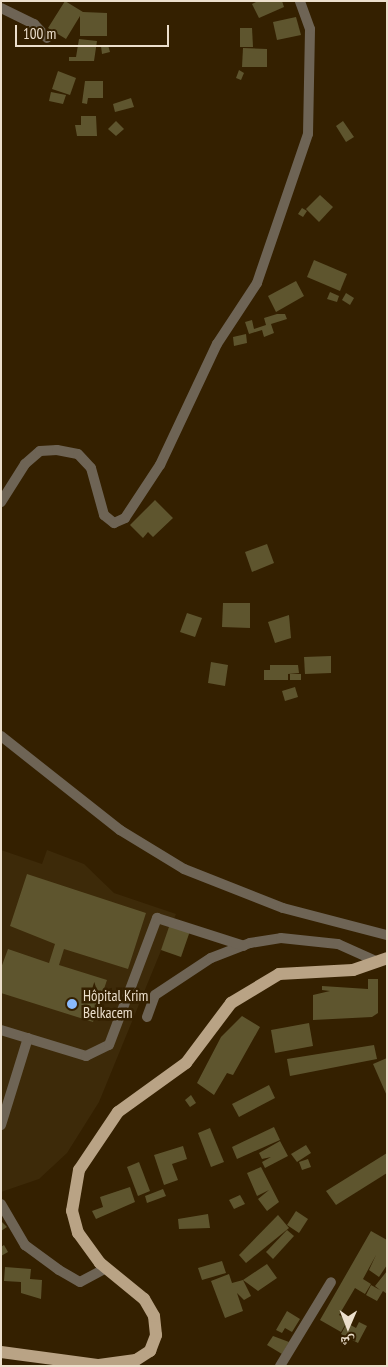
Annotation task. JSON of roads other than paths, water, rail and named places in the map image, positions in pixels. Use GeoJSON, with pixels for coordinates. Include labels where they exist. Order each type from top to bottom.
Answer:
{"type":"FeatureCollection","features":[{"type":"Feature","properties":{"kind":"main road"},"geometry":{"type":"LineString","coordinates":[[1,1352],[99,1365],[136,1360],[150,1351],[156,1335],[154,1316],[144,1299],[106,1268],[78,1233],[73,1188],[79,1170],[118,1112],[186,1063],[215,1018],[254,987],[280,974],[353,970],[382,960]]}},
{"type":"Feature","properties":{"kind":"street"},"geometry":{"type":"LineString","coordinates":[[1,502],[25,464],[40,451],[57,450],[78,454],[91,468],[104,515],[114,523],[125,518],[160,465],[217,344],[257,283],[308,134],[310,29],[300,1]]}},
{"type":"Feature","properties":{"kind":"street"},"geometry":{"type":"LineString","coordinates":[[1,8],[34,24],[47,38]]}},
{"type":"Feature","properties":{"kind":"street"},"geometry":{"type":"LineString","coordinates":[[1,736],[120,830],[184,869],[283,908],[387,935]]}},
{"type":"Feature","properties":{"kind":"street"},"geometry":{"type":"LineString","coordinates":[[1,1030],[86,1056],[109,1045],[158,918],[244,946]]}},
{"type":"Feature","properties":{"kind":"street"},"geometry":{"type":"LineString","coordinates":[[148,1017],[155,995],[211,958],[244,946],[281,938],[338,944],[382,960]]}},
{"type":"Feature","properties":{"kind":"street"},"geometry":{"type":"LineString","coordinates":[[1,1125],[28,1038]]}},
{"type":"Feature","properties":{"kind":"street"},"geometry":{"type":"LineString","coordinates":[[1,1204],[25,1245],[59,1270],[80,1282],[106,1268]]}},
{"type":"Feature","properties":{"kind":"street"},"geometry":{"type":"LineString","coordinates":[[280,1366],[331,1282]]}},
{"type":"Feature","properties":{"kind":"place","name":"Hôpital Krim Belkacem"},"geometry":{"type":"Point","coordinates":[72,1004]}}]}
